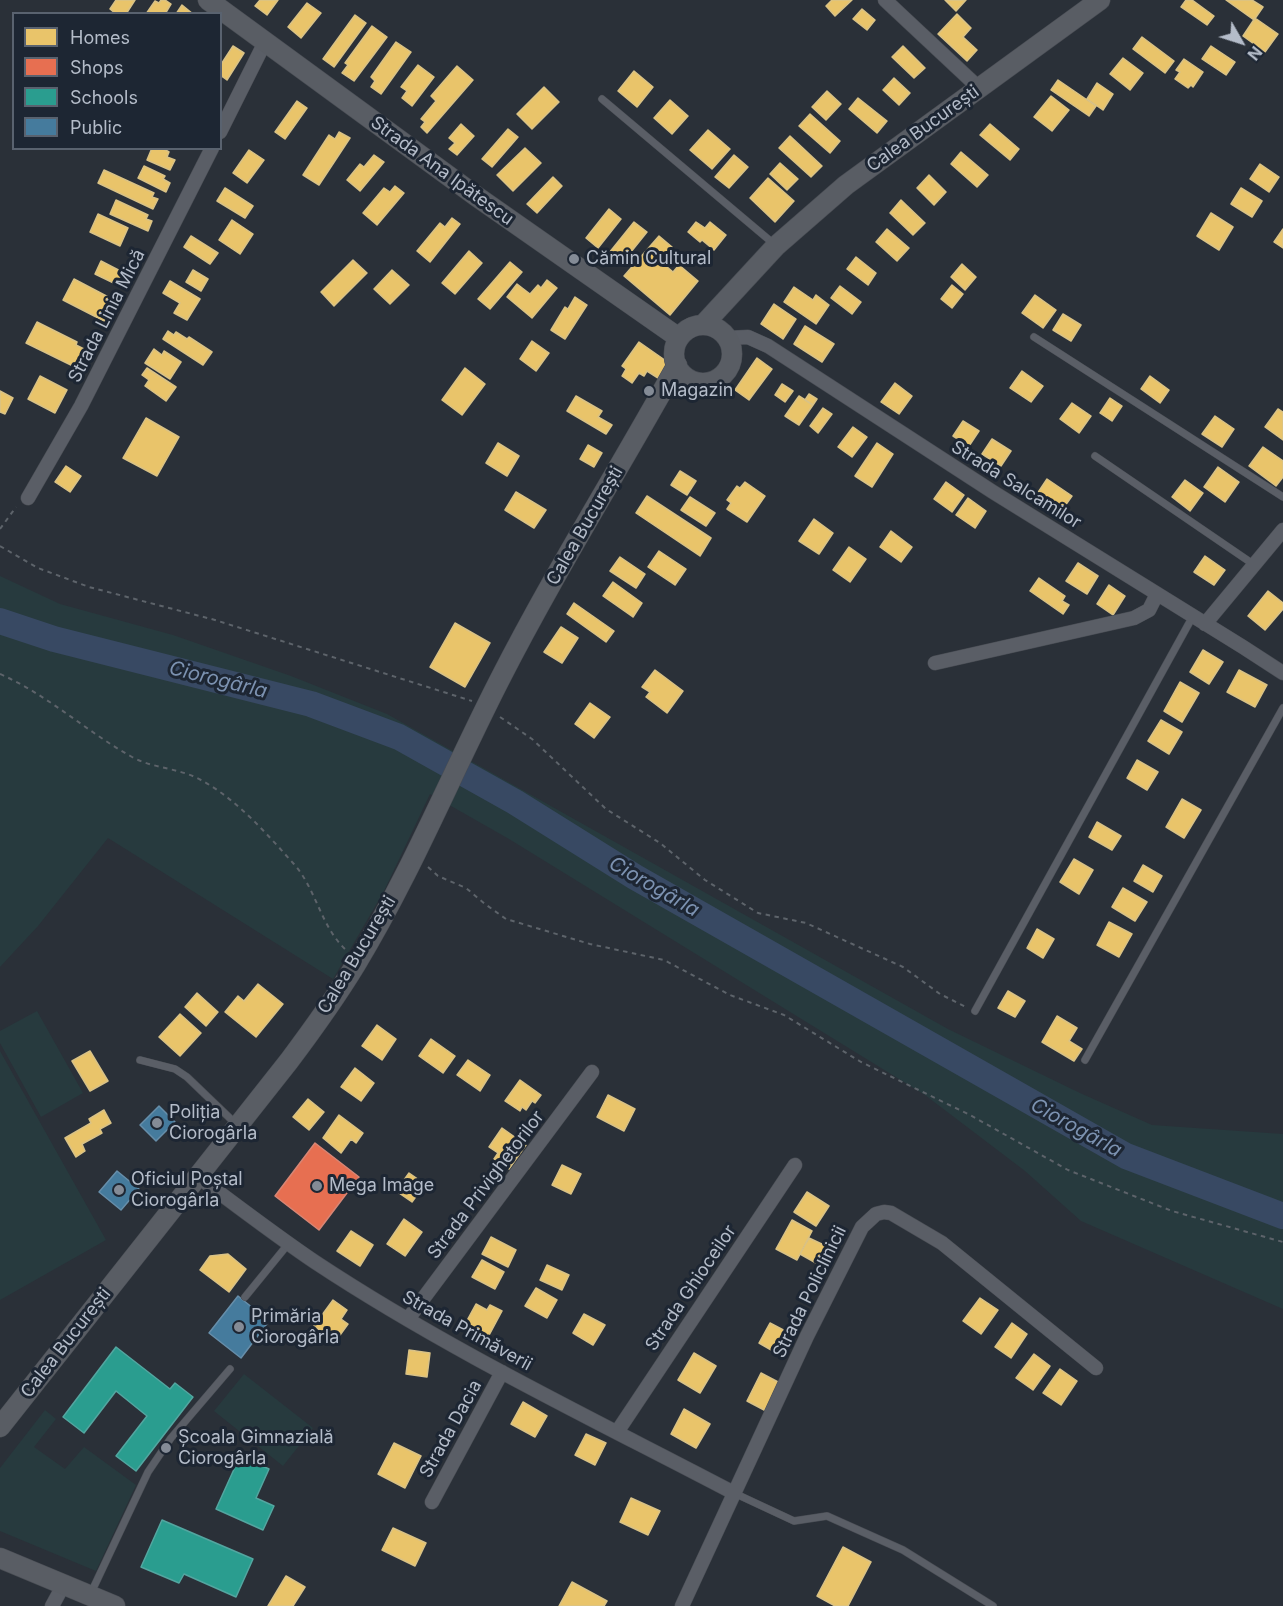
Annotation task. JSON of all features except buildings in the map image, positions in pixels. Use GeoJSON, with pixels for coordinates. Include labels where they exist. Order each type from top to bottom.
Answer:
{"type":"FeatureCollection","features":[{"type":"Feature","properties":{"kind":"main road","name":"Strada Ana Ipătescu"},"geometry":{"type":"LineString","coordinates":[[208,0],[486,203],[680,338]]}},
{"type":"Feature","properties":{"kind":"main road","name":"Calea București"},"geometry":{"type":"LineString","coordinates":[[703,325],[776,246],[846,185],[1100,0]]}},
{"type":"Feature","properties":{"kind":"main road","name":"Calea București"},"geometry":{"type":"LineString","coordinates":[[725,335],[733,308],[755,268]]}},
{"type":"Feature","properties":{"kind":"main road"},"geometry":{"type":"LineString","coordinates":[[703,325],[717,328],[725,335],[732,354],[731,363],[726,372],[709,382],[699,382],[683,372],[675,351],[680,338],[689,329],[703,325]]}},
{"type":"Feature","properties":{"kind":"main road","name":"Calea București"},"geometry":{"type":"LineString","coordinates":[[0,1427],[296,1052],[335,998],[415,855],[483,713],[543,598],[638,435],[683,372]]}},
{"type":"Feature","properties":{"kind":"main road"},"geometry":{"type":"LineString","coordinates":[[0,1558],[115,1606]]}},
{"type":"Feature","properties":{"kind":"street"},"geometry":{"type":"LineString","coordinates":[[885,0],[979,88]]}},
{"type":"Feature","properties":{"kind":"street"},"geometry":{"type":"LineString","coordinates":[[222,128],[265,42]]}},
{"type":"Feature","properties":{"kind":"street","name":"Strada Linia Mică"},"geometry":{"type":"LineString","coordinates":[[28,498],[81,406],[211,150]]}},
{"type":"Feature","properties":{"kind":"street","name":"Strada Salcamilor"},"geometry":{"type":"LineString","coordinates":[[725,335],[748,337],[768,346],[993,492],[1283,674]]}},
{"type":"Feature","properties":{"kind":"street"},"geometry":{"type":"LineString","coordinates":[[1205,624],[1283,530]]}},
{"type":"Feature","properties":{"kind":"street"},"geometry":{"type":"LineString","coordinates":[[935,663],[1134,618],[1149,610],[1157,594]]}},
{"type":"Feature","properties":{"kind":"street","name":"Strada Privighetorilor"},"geometry":{"type":"LineString","coordinates":[[408,1319],[592,1072]]}},
{"type":"Feature","properties":{"kind":"street","name":"Strada Ghioceilor"},"geometry":{"type":"LineString","coordinates":[[617,1431],[795,1165]]}},
{"type":"Feature","properties":{"kind":"street","name":"Strada Primăverii"},"geometry":{"type":"LineString","coordinates":[[198,1176],[315,1262],[408,1319],[502,1372],[734,1493]]}},
{"type":"Feature","properties":{"kind":"street","name":"Strada Policlinicii"},"geometry":{"type":"LineString","coordinates":[[682,1606],[829,1290],[862,1227],[876,1214],[884,1212],[891,1214],[942,1243],[1096,1368]]}},
{"type":"Feature","properties":{"kind":"street","name":"Strada Dacia"},"geometry":{"type":"LineString","coordinates":[[432,1502],[502,1372]]}},
{"type":"Feature","properties":{"kind":"street"},"geometry":{"type":"LineString","coordinates":[[52,1606],[64,1584]]}},
{"type":"Feature","properties":{"kind":"lane"},"geometry":{"type":"LineString","coordinates":[[602,99],[776,246]]}},
{"type":"Feature","properties":{"kind":"lane"},"geometry":{"type":"LineString","coordinates":[[1034,337],[1283,497]]}},
{"type":"Feature","properties":{"kind":"lane"},"geometry":{"type":"LineString","coordinates":[[1095,456],[1253,564]]}},
{"type":"Feature","properties":{"kind":"lane"},"geometry":{"type":"LineString","coordinates":[[975,1011],[1192,616]]}},
{"type":"Feature","properties":{"kind":"lane"},"geometry":{"type":"LineString","coordinates":[[1085,1060],[1283,708]]}},
{"type":"Feature","properties":{"kind":"lane"},"geometry":{"type":"LineString","coordinates":[[140,1060],[175,1069],[187,1077],[238,1126]]}},
{"type":"Feature","properties":{"kind":"lane"},"geometry":{"type":"LineString","coordinates":[[245,1297],[289,1243]]}},
{"type":"Feature","properties":{"kind":"lane"},"geometry":{"type":"LineString","coordinates":[[90,1596],[148,1472],[171,1438],[230,1369]]}},
{"type":"Feature","properties":{"kind":"lane"},"geometry":{"type":"LineString","coordinates":[[734,1493],[794,1521],[827,1516],[903,1550],[993,1606]]}},
{"type":"Feature","properties":{"kind":"path"},"geometry":{"type":"LineString","coordinates":[[0,529],[13,510],[28,498]]}},
{"type":"Feature","properties":{"kind":"path"},"geometry":{"type":"LineString","coordinates":[[0,546],[38,567],[89,587],[215,620],[453,693],[483,713],[532,739],[606,809],[660,843],[705,880],[758,913],[806,923],[903,967],[940,993],[975,1011]]}},
{"type":"Feature","properties":{"kind":"path"},"geometry":{"type":"LineString","coordinates":[[0,674],[45,700],[134,758],[197,778],[238,805],[296,865],[318,905],[326,926],[357,961]]}},
{"type":"Feature","properties":{"kind":"path"},"geometry":{"type":"LineString","coordinates":[[415,855],[438,876],[466,888],[506,919],[590,944],[664,960],[730,995],[784,1015],[861,1062],[970,1116],[1068,1170],[1172,1211],[1283,1242]]}},
{"type":"Feature","properties":{"kind":"green space"},"geometry":{"type":"Polygon","coordinates":[[[0,576],[60,604],[173,635],[291,676],[387,714],[948,1029],[1152,1125],[1283,1134],[1283,1309],[1081,1221],[1025,1171],[925,1095],[509,839],[430,794],[384,891],[333,979],[108,838],[38,926],[0,967],[0,576]]]}},
{"type":"Feature","properties":{"kind":"green space"},"geometry":{"type":"Polygon","coordinates":[[[37,1011],[83,1093],[41,1117],[0,1043],[0,1031],[37,1011]]]}},
{"type":"Feature","properties":{"kind":"green space"},"geometry":{"type":"Polygon","coordinates":[[[0,1051],[106,1240],[0,1300],[0,1051]]]}},
{"type":"Feature","properties":{"kind":"green space"},"geometry":{"type":"Polygon","coordinates":[[[244,1374],[313,1428],[283,1466],[214,1411],[244,1374]]]}},
{"type":"Feature","properties":{"kind":"green space"},"geometry":{"type":"Polygon","coordinates":[[[45,1410],[56,1419],[34,1447],[65,1469],[84,1447],[136,1485],[96,1571],[0,1531],[0,1468],[45,1410]]]}},
{"type":"Feature","properties":{"kind":"waterway","name":"Ciorogârla"},"geometry":{"type":"LineString","coordinates":[[0,621],[54,639],[311,704],[399,737],[515,802],[635,877],[1126,1156],[1283,1216]]}},
{"type":"Feature","properties":{"kind":"place","name":"Cămin Cultural"},"geometry":{"type":"Point","coordinates":[574,259]}},
{"type":"Feature","properties":{"kind":"place","name":"Magazin"},"geometry":{"type":"Point","coordinates":[649,391]}},
{"type":"Feature","properties":{"kind":"place","name":"Poliția Ciorogârla"},"geometry":{"type":"Point","coordinates":[157,1123]}},
{"type":"Feature","properties":{"kind":"place","name":"Mega Image"},"geometry":{"type":"Point","coordinates":[317,1186]}},
{"type":"Feature","properties":{"kind":"place","name":"Oficiul Poștal Ciorogârla"},"geometry":{"type":"Point","coordinates":[119,1190]}},
{"type":"Feature","properties":{"kind":"place","name":"Primăria Ciorogârla"},"geometry":{"type":"Point","coordinates":[239,1327]}},
{"type":"Feature","properties":{"kind":"place","name":"Școala Gimnazială Ciorogârla"},"geometry":{"type":"Point","coordinates":[166,1448]}}]}
